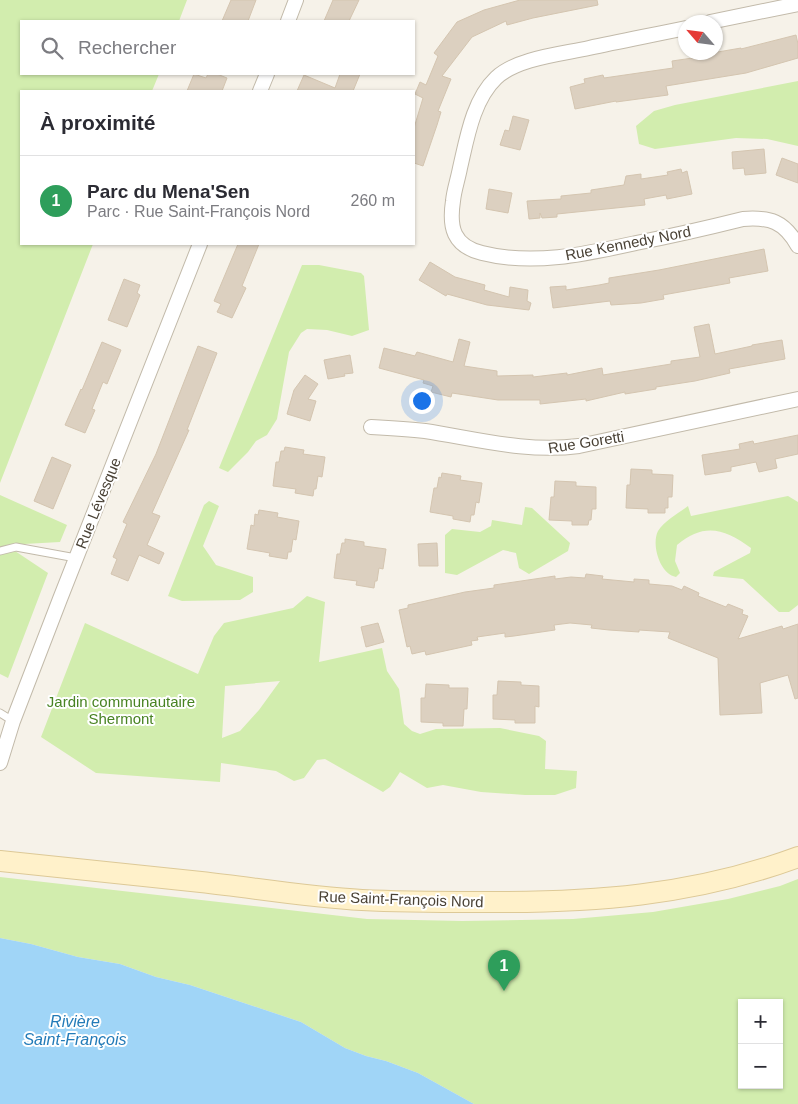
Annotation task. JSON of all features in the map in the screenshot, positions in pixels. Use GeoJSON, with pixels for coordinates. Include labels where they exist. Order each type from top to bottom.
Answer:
{"type":"FeatureCollection","features":[{"type":"Feature","properties":{"kind":"street"},"geometry":{"type":"LineString","coordinates":[[288,20],[296,0]]}},
{"type":"Feature","properties":{"kind":"street"},"geometry":{"type":"LineString","coordinates":[[723,19],[798,4]]}},
{"type":"Feature","properties":{"kind":"street","name":"Rue Kennedy Nord"},"geometry":{"type":"LineString","coordinates":[[678,30],[525,62],[497,77],[483,96],[475,113],[468,136],[453,200],[452,231],[464,244],[481,253],[532,258],[589,253],[743,219],[759,218],[770,219],[783,226],[792,235],[798,246]]}},
{"type":"Feature","properties":{"kind":"street"},"geometry":{"type":"LineString","coordinates":[[260,90],[267,75]]}},
{"type":"Feature","properties":{"kind":"street","name":"Rue Lévesque"},"geometry":{"type":"LineString","coordinates":[[0,763],[13,721],[200,245]]}},
{"type":"Feature","properties":{"kind":"street","name":"Rue Goretti"},"geometry":{"type":"LineString","coordinates":[[371,427],[425,431],[511,446],[557,449],[579,446],[798,399]]}},
{"type":"Feature","properties":{"kind":"street","name":"Rue Saint-François Nord"},"geometry":{"type":"LineString","coordinates":[[0,861],[323,897],[402,902],[502,902],[559,901],[644,895],[722,880],[798,857]]}},
{"type":"Feature","properties":{"kind":"lane"},"geometry":{"type":"LineString","coordinates":[[0,551],[16,547],[76,558]]}},
{"type":"Feature","properties":{"kind":"lane"},"geometry":{"type":"LineString","coordinates":[[0,712],[13,721]]}},
{"type":"Feature","properties":{"kind":"green space"},"geometry":{"type":"Polygon","coordinates":[[[0,0],[187,0],[179,20],[20,20],[20,75],[159,75],[152,90],[20,90],[20,245],[93,245],[0,483],[0,0]]]}},
{"type":"Feature","properties":{"kind":"green space"},"geometry":{"type":"Polygon","coordinates":[[[798,81],[798,146],[767,139],[736,138],[655,149],[639,144],[636,126],[654,111],[675,105],[798,81]]]}},
{"type":"Feature","properties":{"kind":"green space"},"geometry":{"type":"Polygon","coordinates":[[[302,265],[319,265],[361,273],[364,276],[369,330],[352,336],[327,330],[307,329],[301,333],[289,352],[277,419],[267,435],[256,441],[228,472],[219,468],[302,265]]]}},
{"type":"Feature","properties":{"kind":"green space"},"geometry":{"type":"Polygon","coordinates":[[[0,495],[67,525],[60,542],[6,545],[48,573],[8,678],[0,674],[0,495]]]}},
{"type":"Feature","properties":{"kind":"green space"},"geometry":{"type":"Polygon","coordinates":[[[788,496],[798,502],[798,605],[789,612],[779,612],[743,579],[713,576],[714,572],[750,553],[751,548],[732,536],[714,531],[705,531],[696,533],[677,545],[675,561],[680,573],[676,577],[665,571],[661,565],[656,551],[658,531],[688,506],[691,516],[788,496]]]}},
{"type":"Feature","properties":{"kind":"green space"},"geometry":{"type":"Polygon","coordinates":[[[209,501],[219,506],[203,546],[216,565],[253,577],[253,592],[240,600],[182,601],[168,596],[204,505],[209,501]]]}},
{"type":"Feature","properties":{"kind":"green space"},"geometry":{"type":"Polygon","coordinates":[[[525,507],[532,508],[570,543],[568,551],[529,574],[519,568],[516,553],[503,550],[457,575],[445,573],[445,535],[452,529],[480,532],[491,526],[492,520],[522,525],[525,507]]]}},
{"type":"Feature","properties":{"kind":"green space","name":"Jardin communautaire Shermont"},"geometry":{"type":"Polygon","coordinates":[[[307,596],[325,602],[319,662],[382,648],[387,671],[399,689],[404,724],[412,731],[420,734],[436,729],[500,728],[539,736],[546,741],[545,769],[577,771],[576,788],[555,795],[525,795],[481,792],[443,785],[427,788],[400,772],[390,787],[383,792],[325,759],[317,760],[304,778],[294,781],[276,771],[221,763],[220,782],[96,773],[41,737],[85,623],[198,674],[214,636],[224,623],[293,608],[307,596]],[[280,681],[225,686],[222,738],[240,731],[259,710],[280,681]]]}},
{"type":"Feature","properties":{"kind":"green space"},"geometry":{"type":"Polygon","coordinates":[[[0,877],[367,919],[462,921],[573,919],[653,912],[728,899],[780,886],[798,879],[798,1104],[474,1104],[418,1073],[345,1048],[301,1022],[120,964],[78,957],[31,944],[0,938],[0,877]]]}},
{"type":"Feature","properties":{"kind":"water","name":"Rivière Saint-François"},"geometry":{"type":"Polygon","coordinates":[[[0,938],[31,944],[78,957],[120,964],[301,1022],[345,1048],[418,1073],[474,1104],[0,1104],[0,938]]]}},
{"type":"Feature","properties":{"kind":"building"},"geometry":{"type":"Polygon","coordinates":[[[231,0],[256,0],[248,20],[222,20],[231,0]]]}},
{"type":"Feature","properties":{"kind":"building"},"geometry":{"type":"Polygon","coordinates":[[[333,0],[359,0],[349,20],[324,20],[333,0]]]}},
{"type":"Feature","properties":{"kind":"building"},"geometry":{"type":"Polygon","coordinates":[[[520,0],[597,0],[598,5],[507,25],[506,21],[472,37],[442,76],[451,79],[438,111],[441,112],[437,125],[423,166],[415,163],[415,125],[423,98],[415,94],[420,82],[426,85],[438,56],[434,53],[457,22],[484,10],[520,0]]]}},
{"type":"Feature","properties":{"kind":"building"},"geometry":{"type":"Polygon","coordinates":[[[796,35],[798,58],[746,73],[666,86],[668,95],[616,101],[575,109],[570,87],[585,83],[584,79],[603,75],[604,78],[673,68],[672,61],[679,60],[723,60],[723,51],[741,49],[796,35]]]}},
{"type":"Feature","properties":{"kind":"building"},"geometry":{"type":"Polygon","coordinates":[[[194,75],[206,78],[208,75],[220,75],[227,78],[222,90],[187,90],[194,75]]]}},
{"type":"Feature","properties":{"kind":"building"},"geometry":{"type":"Polygon","coordinates":[[[304,75],[335,88],[340,75],[360,75],[353,90],[297,90],[304,75]]]}},
{"type":"Feature","properties":{"kind":"building"},"geometry":{"type":"Polygon","coordinates":[[[513,116],[529,120],[520,150],[500,145],[505,130],[509,131],[513,116]]]}},
{"type":"Feature","properties":{"kind":"building"},"geometry":{"type":"Polygon","coordinates":[[[764,149],[766,173],[745,175],[744,168],[733,169],[732,152],[764,149]]]}},
{"type":"Feature","properties":{"kind":"building"},"geometry":{"type":"Polygon","coordinates":[[[782,158],[798,164],[798,183],[776,175],[782,158]]]}},
{"type":"Feature","properties":{"kind":"building"},"geometry":{"type":"Polygon","coordinates":[[[681,169],[682,173],[687,171],[692,194],[667,199],[666,195],[644,199],[645,205],[557,214],[557,217],[542,218],[540,213],[540,218],[529,219],[527,201],[561,199],[561,196],[591,193],[591,190],[624,185],[626,176],[641,174],[641,179],[668,175],[667,172],[681,169]]]}},
{"type":"Feature","properties":{"kind":"building"},"geometry":{"type":"Polygon","coordinates":[[[489,189],[512,193],[508,213],[486,209],[489,189]]]}},
{"type":"Feature","properties":{"kind":"building"},"geometry":{"type":"Polygon","coordinates":[[[238,245],[259,245],[242,286],[246,288],[232,318],[217,312],[221,304],[214,301],[238,245]]]}},
{"type":"Feature","properties":{"kind":"building"},"geometry":{"type":"Polygon","coordinates":[[[764,249],[768,271],[729,278],[730,283],[663,295],[664,299],[641,303],[611,305],[610,301],[553,308],[550,287],[566,286],[566,290],[599,285],[609,283],[609,278],[764,249]]]}},
{"type":"Feature","properties":{"kind":"building"},"geometry":{"type":"Polygon","coordinates":[[[430,262],[455,277],[485,285],[484,290],[509,297],[510,287],[528,290],[527,301],[531,303],[529,310],[487,305],[447,294],[446,296],[419,280],[430,262]]]}},
{"type":"Feature","properties":{"kind":"building"},"geometry":{"type":"Polygon","coordinates":[[[124,279],[140,285],[137,293],[140,295],[127,327],[108,320],[124,279]]]}},
{"type":"Feature","properties":{"kind":"building"},"geometry":{"type":"Polygon","coordinates":[[[709,324],[715,354],[782,340],[785,359],[729,369],[730,373],[656,387],[656,389],[625,394],[625,392],[586,401],[586,399],[540,404],[540,400],[498,400],[452,393],[451,397],[431,392],[433,386],[423,383],[424,380],[379,368],[384,348],[415,356],[417,352],[453,362],[459,339],[470,342],[464,366],[497,371],[497,376],[533,375],[533,377],[567,373],[567,375],[602,368],[603,375],[671,364],[671,361],[700,357],[694,327],[709,324]]]}},
{"type":"Feature","properties":{"kind":"building"},"geometry":{"type":"Polygon","coordinates":[[[102,342],[121,350],[107,384],[103,382],[92,409],[95,410],[85,433],[65,425],[102,342]]]}},
{"type":"Feature","properties":{"kind":"building"},"geometry":{"type":"Polygon","coordinates":[[[198,346],[217,353],[187,430],[189,430],[152,513],[160,516],[147,545],[164,553],[159,564],[139,555],[128,581],[111,574],[117,559],[113,557],[127,524],[123,522],[156,454],[198,346]]]}},
{"type":"Feature","properties":{"kind":"building"},"geometry":{"type":"Polygon","coordinates":[[[350,355],[353,373],[328,379],[324,360],[350,355]]]}},
{"type":"Feature","properties":{"kind":"building"},"geometry":{"type":"Polygon","coordinates":[[[305,375],[318,384],[308,399],[316,401],[310,421],[287,414],[294,390],[305,375]]]}},
{"type":"Feature","properties":{"kind":"building"},"geometry":{"type":"Polygon","coordinates":[[[798,435],[798,454],[775,459],[777,468],[759,472],[756,462],[731,467],[731,471],[705,475],[702,455],[740,449],[739,444],[753,441],[754,444],[798,435]]]}},
{"type":"Feature","properties":{"kind":"building"},"geometry":{"type":"Polygon","coordinates":[[[285,447],[304,450],[303,454],[325,457],[322,477],[318,476],[313,496],[295,493],[296,489],[273,486],[276,462],[279,462],[281,451],[284,451],[285,447]]]}},
{"type":"Feature","properties":{"kind":"building"},"geometry":{"type":"Polygon","coordinates":[[[52,457],[71,465],[53,509],[34,501],[52,457]]]}},
{"type":"Feature","properties":{"kind":"building"},"geometry":{"type":"Polygon","coordinates":[[[631,469],[652,470],[652,474],[673,475],[672,497],[668,497],[668,508],[665,508],[665,513],[648,513],[648,509],[626,508],[627,485],[630,485],[631,469]]]}},
{"type":"Feature","properties":{"kind":"building"},"geometry":{"type":"Polygon","coordinates":[[[442,473],[461,476],[460,480],[482,483],[479,503],[476,502],[474,515],[471,515],[470,522],[453,519],[453,516],[430,512],[434,488],[437,488],[439,477],[441,478],[442,473]]]}},
{"type":"Feature","properties":{"kind":"building"},"geometry":{"type":"Polygon","coordinates":[[[555,481],[576,482],[576,486],[596,487],[596,509],[592,509],[591,520],[589,520],[588,525],[572,525],[572,521],[549,520],[551,497],[554,497],[555,481]]]}},
{"type":"Feature","properties":{"kind":"building"},"geometry":{"type":"Polygon","coordinates":[[[259,510],[278,513],[277,517],[299,521],[296,540],[293,539],[291,552],[288,552],[287,559],[269,556],[270,553],[247,549],[251,525],[254,526],[255,514],[258,515],[259,510]]]}},
{"type":"Feature","properties":{"kind":"building"},"geometry":{"type":"Polygon","coordinates":[[[345,539],[364,542],[364,546],[386,549],[383,569],[379,568],[374,588],[356,585],[357,581],[334,578],[337,554],[340,554],[342,543],[345,543],[345,539]]]}},
{"type":"Feature","properties":{"kind":"building"},"geometry":{"type":"Polygon","coordinates":[[[437,543],[438,566],[419,566],[418,544],[437,543]]]}},
{"type":"Feature","properties":{"kind":"building"},"geometry":{"type":"Polygon","coordinates":[[[586,574],[603,576],[602,579],[634,582],[634,579],[649,580],[649,584],[672,586],[682,590],[684,586],[699,593],[698,596],[726,607],[728,604],[743,610],[742,614],[748,616],[738,639],[782,626],[783,629],[798,624],[798,698],[795,699],[788,675],[760,683],[762,713],[720,715],[718,658],[668,638],[670,632],[609,630],[591,628],[592,625],[570,623],[554,625],[555,630],[505,637],[505,633],[477,637],[478,640],[471,641],[472,645],[426,655],[425,651],[412,654],[410,646],[407,647],[399,610],[408,608],[408,605],[465,592],[494,588],[494,585],[555,576],[555,579],[585,578],[586,574]]]}},
{"type":"Feature","properties":{"kind":"building"},"geometry":{"type":"Polygon","coordinates":[[[378,623],[384,642],[366,647],[361,627],[378,623]]]}},
{"type":"Feature","properties":{"kind":"building"},"geometry":{"type":"Polygon","coordinates":[[[498,681],[521,682],[521,685],[539,686],[539,707],[535,706],[535,723],[515,723],[515,720],[493,719],[493,695],[497,695],[498,681]]]}},
{"type":"Feature","properties":{"kind":"building"},"geometry":{"type":"Polygon","coordinates":[[[426,684],[449,685],[449,688],[468,688],[467,709],[464,709],[463,726],[443,726],[443,723],[421,722],[421,698],[425,698],[426,684]]]}},
{"type":"Feature","properties":{"kind":"place","name":"Parc du Mena'Sen"},"geometry":{"type":"Point","coordinates":[504,991]}}]}
